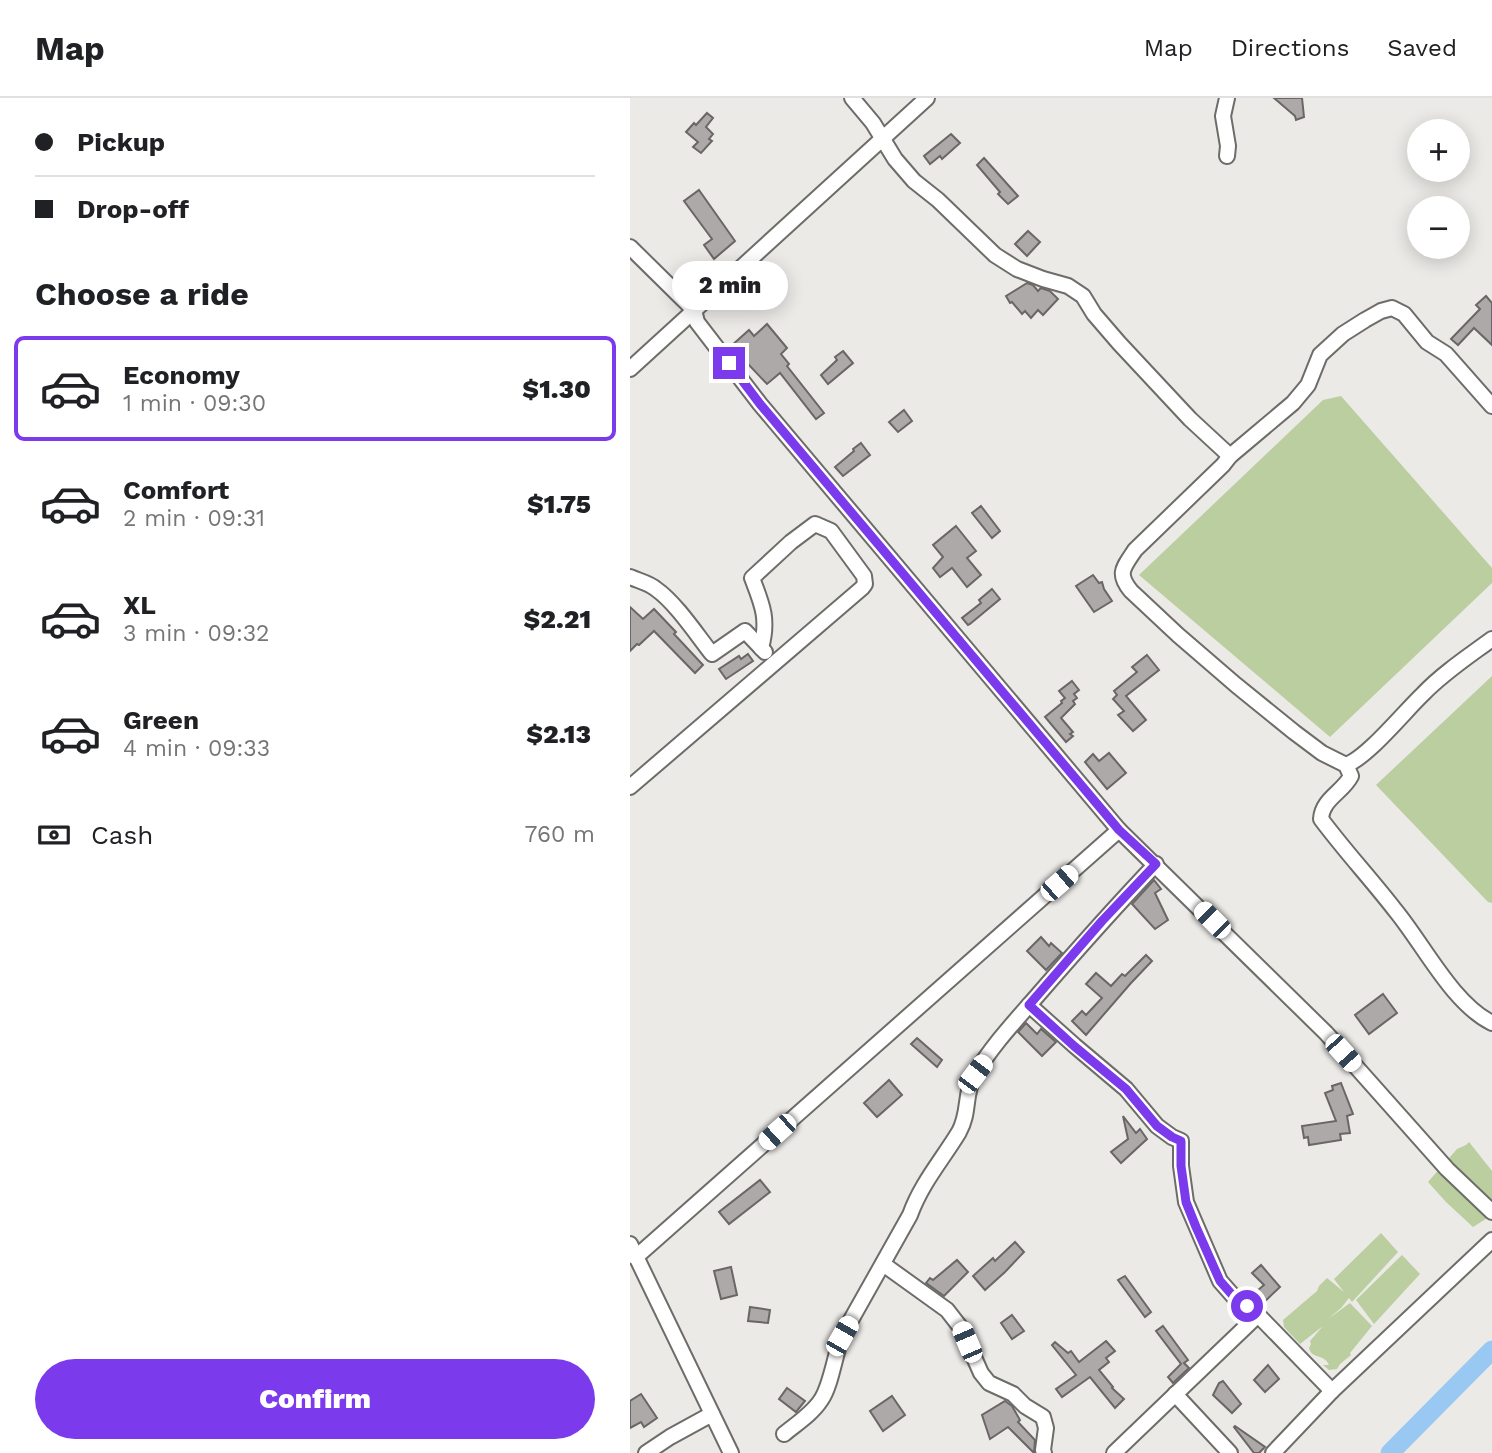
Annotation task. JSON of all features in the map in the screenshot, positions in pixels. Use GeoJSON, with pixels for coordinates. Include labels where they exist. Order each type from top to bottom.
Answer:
{"type":"FeatureCollection","features":[{"type":"Feature","properties":{"kind":"street"},"geometry":{"type":"LineString","coordinates":[[852,98],[914,181],[938,200],[995,255],[1017,268],[1068,286],[1083,296],[1119,344],[1190,419],[1230,456]]}},
{"type":"Feature","properties":{"kind":"street"},"geometry":{"type":"LineString","coordinates":[[630,369],[928,98]]}},
{"type":"Feature","properties":{"kind":"street"},"geometry":{"type":"LineString","coordinates":[[1227,98],[1223,116],[1227,156]]}},
{"type":"Feature","properties":{"kind":"street"},"geometry":{"type":"LineString","coordinates":[[630,247],[694,310],[697,322],[760,404],[1119,830],[1326,1033],[1447,1169],[1492,1212]]}},
{"type":"Feature","properties":{"kind":"street"},"geometry":{"type":"LineString","coordinates":[[1492,406],[1446,354],[1427,342],[1404,314],[1392,308],[1381,311],[1343,334],[1321,355],[1308,385],[1293,403],[1230,456],[1135,550],[1122,575],[1125,583],[1178,635],[1236,685],[1322,753],[1346,765],[1351,776],[1347,784],[1321,811],[1321,818],[1396,910],[1455,992],[1479,1016],[1492,1023]]}},
{"type":"Feature","properties":{"kind":"street"},"geometry":{"type":"LineString","coordinates":[[630,787],[862,588],[865,584],[860,569],[826,528],[815,524],[752,578],[765,617],[766,633],[761,648]]}},
{"type":"Feature","properties":{"kind":"street"},"geometry":{"type":"LineString","coordinates":[[630,578],[648,584],[662,593],[688,621],[712,654],[745,631],[775,662]]}},
{"type":"Feature","properties":{"kind":"street"},"geometry":{"type":"LineString","coordinates":[[1346,765],[1353,763],[1370,748],[1425,691],[1492,639]]}},
{"type":"Feature","properties":{"kind":"street"},"geometry":{"type":"LineString","coordinates":[[731,1453],[632,1252],[1119,830]]}},
{"type":"Feature","properties":{"kind":"street"},"geometry":{"type":"LineString","coordinates":[[784,1434],[822,1400],[842,1336],[910,1215],[916,1197],[965,1119],[968,1090],[975,1074],[1029,1005],[1156,864]]}},
{"type":"Feature","properties":{"kind":"street"},"geometry":{"type":"LineString","coordinates":[[1029,1005],[1126,1089],[1157,1126],[1181,1141],[1186,1202],[1220,1281],[1235,1298],[1258,1315],[1332,1391]]}},
{"type":"Feature","properties":{"kind":"street"},"geometry":{"type":"LineString","coordinates":[[1273,1453],[1332,1391],[1492,1240]]}},
{"type":"Feature","properties":{"kind":"street"},"geometry":{"type":"LineString","coordinates":[[883,1264],[947,1310],[961,1328],[981,1373],[989,1384],[1013,1394],[1025,1406],[1043,1417],[1046,1428],[1044,1453]]}},
{"type":"Feature","properties":{"kind":"street"},"geometry":{"type":"LineString","coordinates":[[1114,1453],[1258,1315]]}},
{"type":"Feature","properties":{"kind":"street"},"geometry":{"type":"LineString","coordinates":[[1175,1394],[1230,1453]]}},
{"type":"Feature","properties":{"kind":"street"},"geometry":{"type":"LineString","coordinates":[[646,1453],[712,1414]]}},
{"type":"Feature","properties":{"kind":"green space"},"geometry":{"type":"Polygon","coordinates":[[[1341,396],[1492,568],[1492,583],[1330,737],[1139,575],[1323,400],[1341,396]]]}},
{"type":"Feature","properties":{"kind":"green space"},"geometry":{"type":"Polygon","coordinates":[[[1492,676],[1492,903],[1488,902],[1376,785],[1492,676]]]}},
{"type":"Feature","properties":{"kind":"green space"},"geometry":{"type":"Polygon","coordinates":[[[1469,1142],[1492,1171],[1492,1215],[1473,1227],[1428,1182],[1457,1149],[1469,1142]]]}},
{"type":"Feature","properties":{"kind":"green space"},"geometry":{"type":"Polygon","coordinates":[[[1381,1233],[1398,1252],[1352,1302],[1349,1298],[1328,1319],[1350,1303],[1372,1326],[1351,1355],[1337,1369],[1329,1370],[1323,1365],[1329,1365],[1327,1361],[1313,1354],[1309,1348],[1310,1341],[1323,1326],[1300,1344],[1284,1327],[1283,1320],[1317,1291],[1327,1278],[1344,1292],[1334,1279],[1381,1233]]]}},
{"type":"Feature","properties":{"kind":"green space"},"geometry":{"type":"Polygon","coordinates":[[[1402,1255],[1420,1274],[1374,1324],[1356,1300],[1402,1255]]]}},
{"type":"Feature","properties":{"kind":"building"},"geometry":{"type":"Polygon","coordinates":[[[1274,98],[1302,98],[1304,117],[1296,120],[1295,116],[1274,98]]]}},
{"type":"Feature","properties":{"kind":"building"},"geometry":{"type":"Polygon","coordinates":[[[707,113],[713,118],[706,127],[713,134],[709,139],[712,141],[701,153],[693,147],[698,142],[686,132],[707,113]]]}},
{"type":"Feature","properties":{"kind":"building"},"geometry":{"type":"Polygon","coordinates":[[[951,134],[960,143],[942,159],[940,156],[930,164],[924,156],[951,134]]]}},
{"type":"Feature","properties":{"kind":"building"},"geometry":{"type":"Polygon","coordinates":[[[984,158],[1018,196],[1008,204],[977,165],[984,158]]]}},
{"type":"Feature","properties":{"kind":"building"},"geometry":{"type":"Polygon","coordinates":[[[699,190],[735,241],[714,259],[704,245],[712,239],[684,201],[699,190]]]}},
{"type":"Feature","properties":{"kind":"building"},"geometry":{"type":"Polygon","coordinates":[[[1028,231],[1040,242],[1027,256],[1015,244],[1028,231]]]}},
{"type":"Feature","properties":{"kind":"building"},"geometry":{"type":"Polygon","coordinates":[[[1027,283],[1038,291],[1041,288],[1050,291],[1058,299],[1043,315],[1038,310],[1031,318],[1025,311],[1022,314],[1006,296],[1027,283]]]}},
{"type":"Feature","properties":{"kind":"building"},"geometry":{"type":"Polygon","coordinates":[[[1486,296],[1492,303],[1492,345],[1474,328],[1458,345],[1451,339],[1480,309],[1476,305],[1486,296]]]}},
{"type":"Feature","properties":{"kind":"building"},"geometry":{"type":"Polygon","coordinates":[[[767,324],[787,348],[781,354],[789,364],[787,366],[824,413],[816,419],[780,373],[767,384],[731,346],[749,330],[754,336],[767,324]]]}},
{"type":"Feature","properties":{"kind":"building"},"geometry":{"type":"Polygon","coordinates":[[[843,351],[853,363],[828,384],[821,375],[843,351]]]}},
{"type":"Feature","properties":{"kind":"building"},"geometry":{"type":"Polygon","coordinates":[[[904,410],[912,421],[898,432],[889,422],[904,410]]]}},
{"type":"Feature","properties":{"kind":"building"},"geometry":{"type":"Polygon","coordinates":[[[861,443],[870,455],[843,476],[835,467],[861,443]]]}},
{"type":"Feature","properties":{"kind":"building"},"geometry":{"type":"Polygon","coordinates":[[[981,506],[1000,531],[992,538],[972,513],[981,506]]]}},
{"type":"Feature","properties":{"kind":"building"},"geometry":{"type":"Polygon","coordinates":[[[956,526],[976,551],[967,558],[981,575],[967,587],[952,568],[940,577],[933,568],[943,557],[933,545],[956,526]]]}},
{"type":"Feature","properties":{"kind":"building"},"geometry":{"type":"Polygon","coordinates":[[[1093,575],[1099,583],[1102,582],[1112,601],[1094,612],[1076,586],[1093,575]]]}},
{"type":"Feature","properties":{"kind":"building"},"geometry":{"type":"Polygon","coordinates":[[[992,589],[1000,599],[968,625],[962,618],[981,603],[979,600],[992,589]]]}},
{"type":"Feature","properties":{"kind":"building"},"geometry":{"type":"Polygon","coordinates":[[[630,607],[643,619],[654,609],[703,665],[695,673],[654,631],[630,651],[630,607]]]}},
{"type":"Feature","properties":{"kind":"building"},"geometry":{"type":"Polygon","coordinates":[[[748,654],[753,661],[726,679],[719,669],[739,656],[741,659],[748,654]]]}},
{"type":"Feature","properties":{"kind":"building"},"geometry":{"type":"Polygon","coordinates":[[[1147,655],[1159,670],[1126,696],[1146,720],[1133,731],[1118,715],[1124,711],[1113,699],[1117,695],[1114,691],[1137,672],[1132,667],[1147,655]]]}},
{"type":"Feature","properties":{"kind":"building"},"geometry":{"type":"Polygon","coordinates":[[[1072,681],[1079,690],[1074,694],[1077,698],[1073,701],[1075,704],[1061,718],[1073,732],[1070,734],[1073,736],[1066,742],[1045,717],[1062,703],[1065,698],[1059,691],[1072,681]]]}},
{"type":"Feature","properties":{"kind":"building"},"geometry":{"type":"Polygon","coordinates":[[[1109,753],[1126,773],[1107,789],[1085,762],[1093,754],[1099,761],[1109,753]]]}},
{"type":"Feature","properties":{"kind":"building"},"geometry":{"type":"Polygon","coordinates":[[[1154,880],[1161,889],[1155,893],[1168,920],[1155,929],[1132,904],[1154,880]]]}},
{"type":"Feature","properties":{"kind":"building"},"geometry":{"type":"Polygon","coordinates":[[[1041,937],[1049,946],[1051,943],[1062,953],[1046,970],[1027,951],[1041,937]]]}},
{"type":"Feature","properties":{"kind":"building"},"geometry":{"type":"Polygon","coordinates":[[[1146,955],[1152,961],[1086,1035],[1072,1021],[1082,1011],[1086,1015],[1102,998],[1086,984],[1096,973],[1111,986],[1146,955]]]}},
{"type":"Feature","properties":{"kind":"building"},"geometry":{"type":"Polygon","coordinates":[[[1383,994],[1397,1013],[1369,1034],[1355,1015],[1383,994]]]}},
{"type":"Feature","properties":{"kind":"building"},"geometry":{"type":"Polygon","coordinates":[[[1026,1023],[1037,1034],[1041,1029],[1056,1042],[1042,1056],[1018,1032],[1026,1023]]]}},
{"type":"Feature","properties":{"kind":"building"},"geometry":{"type":"Polygon","coordinates":[[[917,1038],[942,1060],[937,1067],[911,1044],[917,1038]]]}},
{"type":"Feature","properties":{"kind":"building"},"geometry":{"type":"Polygon","coordinates":[[[889,1080],[902,1095],[877,1117],[864,1103],[889,1080]]]}},
{"type":"Feature","properties":{"kind":"building"},"geometry":{"type":"Polygon","coordinates":[[[1341,1083],[1353,1114],[1347,1116],[1350,1133],[1340,1134],[1341,1140],[1309,1145],[1308,1137],[1304,1138],[1302,1126],[1336,1121],[1325,1093],[1333,1090],[1332,1086],[1341,1083]]]}},
{"type":"Feature","properties":{"kind":"building"},"geometry":{"type":"Polygon","coordinates":[[[1123,1116],[1136,1133],[1140,1129],[1147,1139],[1121,1163],[1111,1152],[1128,1139],[1123,1116]]]}},
{"type":"Feature","properties":{"kind":"building"},"geometry":{"type":"Polygon","coordinates":[[[760,1180],[770,1192],[729,1224],[719,1212],[760,1180]]]}},
{"type":"Feature","properties":{"kind":"building"},"geometry":{"type":"Polygon","coordinates":[[[1015,1242],[1024,1252],[985,1290],[973,1276],[993,1258],[995,1261],[1015,1242]]]}},
{"type":"Feature","properties":{"kind":"building"},"geometry":{"type":"Polygon","coordinates":[[[957,1260],[968,1272],[944,1296],[926,1283],[930,1278],[933,1280],[957,1260]]]}},
{"type":"Feature","properties":{"kind":"building"},"geometry":{"type":"Polygon","coordinates":[[[1261,1265],[1280,1287],[1261,1305],[1250,1297],[1264,1285],[1252,1273],[1261,1265]]]}},
{"type":"Feature","properties":{"kind":"building"},"geometry":{"type":"Polygon","coordinates":[[[731,1267],[737,1295],[721,1299],[714,1271],[731,1267]]]}},
{"type":"Feature","properties":{"kind":"building"},"geometry":{"type":"Polygon","coordinates":[[[1125,1276],[1151,1312],[1145,1317],[1118,1280],[1125,1276]]]}},
{"type":"Feature","properties":{"kind":"building"},"geometry":{"type":"Polygon","coordinates":[[[750,1307],[770,1310],[768,1323],[748,1321],[750,1307]]]}},
{"type":"Feature","properties":{"kind":"building"},"geometry":{"type":"Polygon","coordinates":[[[1012,1315],[1024,1331],[1012,1339],[1001,1323],[1012,1315]]]}},
{"type":"Feature","properties":{"kind":"building"},"geometry":{"type":"Polygon","coordinates":[[[1163,1326],[1188,1360],[1184,1363],[1189,1368],[1173,1383],[1168,1377],[1181,1364],[1156,1331],[1163,1326]]]}},
{"type":"Feature","properties":{"kind":"building"},"geometry":{"type":"Polygon","coordinates":[[[1106,1341],[1115,1351],[1106,1358],[1109,1362],[1099,1370],[1124,1399],[1115,1408],[1090,1377],[1062,1397],[1056,1389],[1076,1375],[1052,1345],[1055,1342],[1068,1353],[1071,1351],[1079,1362],[1106,1341]]]}},
{"type":"Feature","properties":{"kind":"building"},"geometry":{"type":"Polygon","coordinates":[[[1268,1365],[1279,1379],[1265,1392],[1254,1380],[1268,1365]]]}},
{"type":"Feature","properties":{"kind":"building"},"geometry":{"type":"Polygon","coordinates":[[[1223,1381],[1241,1404],[1232,1413],[1213,1395],[1223,1381]]]}},
{"type":"Feature","properties":{"kind":"building"},"geometry":{"type":"Polygon","coordinates":[[[787,1388],[805,1401],[796,1412],[779,1399],[787,1388]]]}},
{"type":"Feature","properties":{"kind":"building"},"geometry":{"type":"Polygon","coordinates":[[[641,1394],[657,1418],[644,1427],[641,1422],[630,1428],[630,1401],[641,1394]]]}},
{"type":"Feature","properties":{"kind":"building"},"geometry":{"type":"Polygon","coordinates":[[[892,1396],[905,1415],[883,1431],[870,1411],[892,1396]]]}},
{"type":"Feature","properties":{"kind":"building"},"geometry":{"type":"Polygon","coordinates":[[[1005,1401],[1012,1406],[1020,1420],[1018,1422],[1035,1440],[1034,1453],[1008,1427],[990,1439],[982,1415],[1005,1401]]]}},
{"type":"Feature","properties":{"kind":"building"},"geometry":{"type":"Polygon","coordinates":[[[1235,1426],[1265,1447],[1259,1453],[1254,1453],[1235,1426]]]}},
{"type":"Feature","properties":{"kind":"waterway"},"geometry":{"type":"LineString","coordinates":[[1390,1453],[1492,1350]]}},
{"type":"Feature","properties":{"kind":"route"},"geometry":{"type":"LineString","coordinates":[[729,363],[760,404],[1119,830],[1156,864],[1029,1005],[1126,1089],[1157,1126],[1181,1141],[1186,1202],[1196,1227],[1220,1281],[1235,1298],[1247,1306]]}}]}
